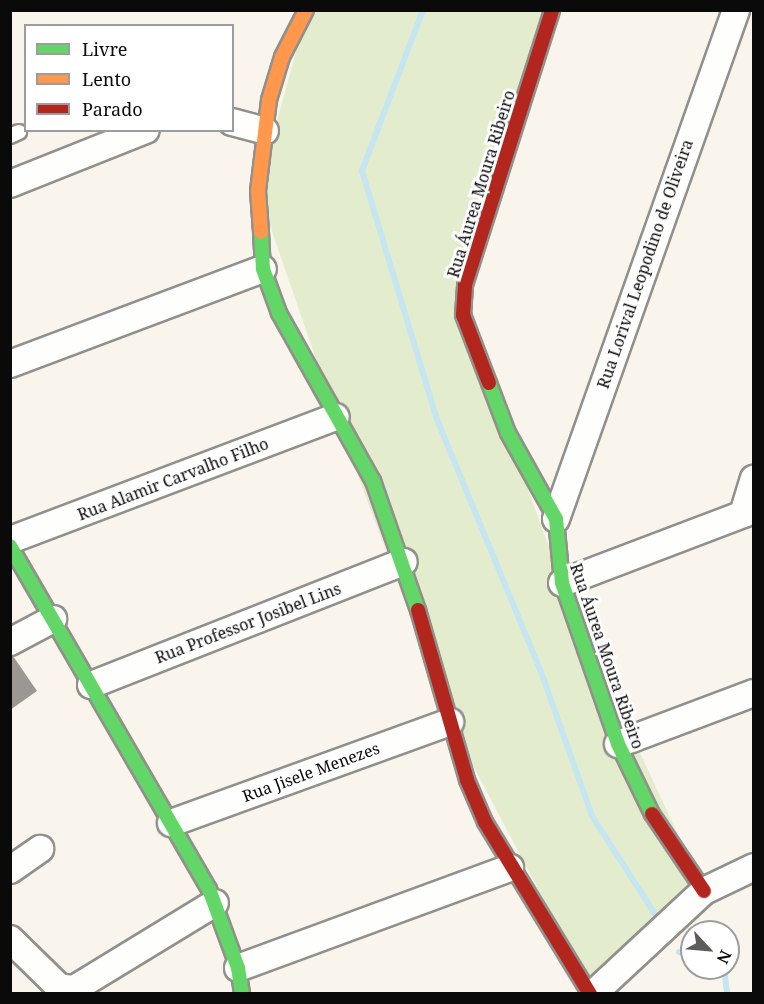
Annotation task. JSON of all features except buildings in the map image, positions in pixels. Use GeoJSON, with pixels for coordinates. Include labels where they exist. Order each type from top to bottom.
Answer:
{"type":"FeatureCollection","features":[{"type":"Feature","properties":{"kind":"street"},"geometry":{"type":"LineString","coordinates":[[306,10],[282,57],[265,131],[258,191],[263,269],[279,313],[372,481],[404,562],[467,780],[510,868],[591,993],[704,891],[753,867]]}},
{"type":"Feature","properties":{"kind":"street","name":"Rua Áurea Moura Ribeiro"},"geometry":{"type":"LineString","coordinates":[[552,10],[465,285],[463,315],[508,433],[556,519],[562,584],[618,744],[658,828],[704,891]]}},
{"type":"Feature","properties":{"kind":"street","name":"Rua Lorival Leopodino de Oliveira"},"geometry":{"type":"LineString","coordinates":[[556,519],[736,10]]}},
{"type":"Feature","properties":{"kind":"street"},"geometry":{"type":"LineString","coordinates":[[234,123],[265,131]]}},
{"type":"Feature","properties":{"kind":"street"},"geometry":{"type":"LineString","coordinates":[[10,184],[141,132]]}},
{"type":"Feature","properties":{"kind":"street"},"geometry":{"type":"LineString","coordinates":[[10,364],[263,269]]}},
{"type":"Feature","properties":{"kind":"street","name":"Rua Alamir Carvalho Filho"},"geometry":{"type":"LineString","coordinates":[[10,540],[336,417]]}},
{"type":"Feature","properties":{"kind":"street"},"geometry":{"type":"LineString","coordinates":[[562,584],[748,512],[753,479]]}},
{"type":"Feature","properties":{"kind":"street"},"geometry":{"type":"LineString","coordinates":[[10,546],[92,685],[215,903],[238,968],[242,993]]}},
{"type":"Feature","properties":{"kind":"street","name":"Rua Professor Josibel Lins"},"geometry":{"type":"LineString","coordinates":[[92,685],[404,562]]}},
{"type":"Feature","properties":{"kind":"street"},"geometry":{"type":"LineString","coordinates":[[11,640],[53,619]]}},
{"type":"Feature","properties":{"kind":"street"},"geometry":{"type":"LineString","coordinates":[[618,744],[753,693]]}},
{"type":"Feature","properties":{"kind":"street","name":"Rua Jisele Menezes"},"geometry":{"type":"LineString","coordinates":[[171,823],[450,722]]}},
{"type":"Feature","properties":{"kind":"street"},"geometry":{"type":"LineString","coordinates":[[10,870],[40,849]]}},
{"type":"Feature","properties":{"kind":"street"},"geometry":{"type":"LineString","coordinates":[[238,968],[510,868]]}},
{"type":"Feature","properties":{"kind":"street"},"geometry":{"type":"LineString","coordinates":[[10,939],[59,987],[74,989],[215,903]]}},
{"type":"Feature","properties":{"kind":"green space"},"geometry":{"type":"Polygon","coordinates":[[[307,11],[552,11],[465,285],[508,433],[562,584],[704,891],[593,993],[450,722],[336,417],[258,191],[307,11]]]}},
{"type":"Feature","properties":{"kind":"waterway"},"geometry":{"type":"LineString","coordinates":[[423,10],[362,171],[438,422],[540,669],[592,816],[655,914]]}},
{"type":"Feature","properties":{"kind":"waterway"},"geometry":{"type":"LineString","coordinates":[[725,980],[727,994]]}},
{"type":"Feature","properties":{"kind":"traffic: fast"},"geometry":{"type":"LineString","coordinates":[[261,232],[263,269],[279,313],[373,481],[418,610]]}},
{"type":"Feature","properties":{"kind":"traffic: fast"},"geometry":{"type":"LineString","coordinates":[[489,383],[508,433],[556,519],[562,583],[618,744],[652,814]]}},
{"type":"Feature","properties":{"kind":"traffic: fast"},"geometry":{"type":"LineString","coordinates":[[10,546],[209,889],[238,968],[242,994]]}},
{"type":"Feature","properties":{"kind":"traffic: slow"},"geometry":{"type":"LineString","coordinates":[[261,232],[258,191],[269,100],[282,57],[306,10]]}},
{"type":"Feature","properties":{"kind":"traffic: jam"},"geometry":{"type":"LineString","coordinates":[[489,383],[463,315],[465,285],[552,10]]}},
{"type":"Feature","properties":{"kind":"traffic: jam"},"geometry":{"type":"LineString","coordinates":[[418,610],[467,780],[485,822],[590,994]]}},
{"type":"Feature","properties":{"kind":"traffic: jam"},"geometry":{"type":"LineString","coordinates":[[652,814],[704,891]]}}]}
